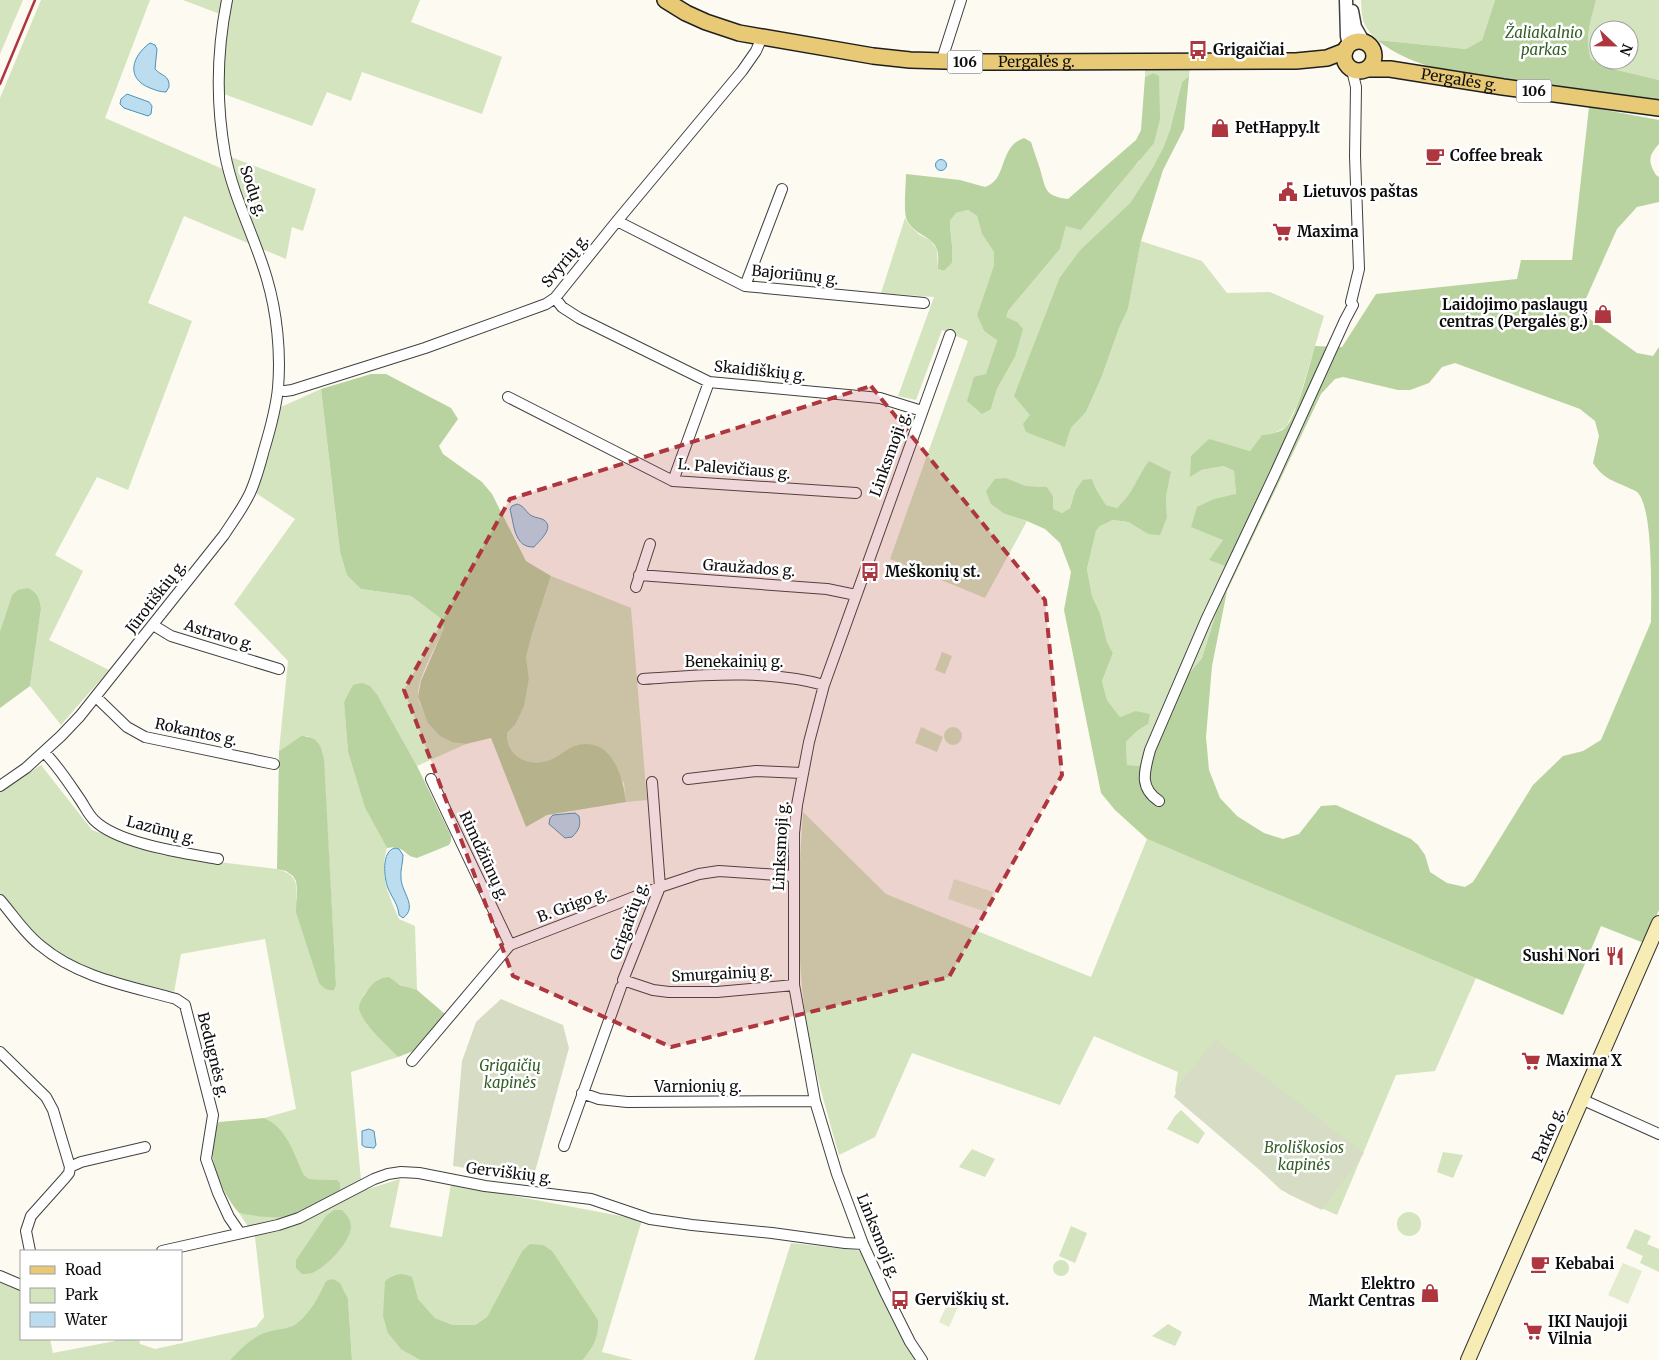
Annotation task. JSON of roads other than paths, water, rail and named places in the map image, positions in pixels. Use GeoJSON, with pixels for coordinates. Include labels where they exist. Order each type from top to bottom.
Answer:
{"type":"FeatureCollection","features":[{"type":"Feature","properties":{"kind":"main road","name":"Pergalės g."},"geometry":{"type":"LineString","coordinates":[[673,2],[706,22],[762,37],[873,56],[942,62],[1299,60],[1326,58],[1352,46]]}},
{"type":"Feature","properties":{"kind":"main road"},"geometry":{"type":"LineString","coordinates":[[1352,46],[1370,46],[1374,53],[1374,62],[1358,69],[1344,59],[1352,46]]}},
{"type":"Feature","properties":{"kind":"main road","name":"Pergalės g."},"geometry":{"type":"LineString","coordinates":[[1374,53],[1391,64],[1409,71]]}},
{"type":"Feature","properties":{"kind":"main road","name":"Pergalės g."},"geometry":{"type":"LineString","coordinates":[[1299,60],[1358,69],[1409,71],[1512,88],[1659,108]]}},
{"type":"Feature","properties":{"kind":"main road","name":"Parko g."},"geometry":{"type":"LineString","coordinates":[[1468,1360],[1659,923]]}},
{"type":"Feature","properties":{"kind":"street","name":"Sodų g."},"geometry":{"type":"LineString","coordinates":[[227,0],[222,29],[219,74],[225,153],[230,175],[267,281],[277,338],[278,390]]}},
{"type":"Feature","properties":{"kind":"street"},"geometry":{"type":"LineString","coordinates":[[942,62],[961,0]]}},
{"type":"Feature","properties":{"kind":"street"},"geometry":{"type":"LineString","coordinates":[[1348,0],[1347,36],[1352,46]]}},
{"type":"Feature","properties":{"kind":"street","name":"Svyrių g."},"geometry":{"type":"LineString","coordinates":[[278,390],[292,390],[425,348],[546,304],[555,298],[742,71],[756,51],[762,37]]}},
{"type":"Feature","properties":{"kind":"street"},"geometry":{"type":"LineString","coordinates":[[1159,801],[1150,795],[1145,786],[1145,770],[1150,750],[1206,620],[1345,320],[1354,305],[1351,302],[1359,269],[1355,156],[1358,69]]}},
{"type":"Feature","properties":{"kind":"street"},"geometry":{"type":"LineString","coordinates":[[745,286],[782,189]]}},
{"type":"Feature","properties":{"kind":"street","name":"Bajoriūnų g."},"geometry":{"type":"LineString","coordinates":[[617,221],[745,286],[924,302]]}},
{"type":"Feature","properties":{"kind":"street","name":"Skaidiškių g."},"geometry":{"type":"LineString","coordinates":[[555,298],[562,307],[579,318],[709,382],[880,398],[922,411]]}},
{"type":"Feature","properties":{"kind":"street","name":"Linksmoji g."},"geometry":{"type":"LineString","coordinates":[[922,1360],[910,1342],[863,1244],[837,1174],[815,1101],[794,985],[794,833],[802,773],[824,686],[950,335]]}},
{"type":"Feature","properties":{"kind":"street"},"geometry":{"type":"LineString","coordinates":[[673,481],[709,382]]}},
{"type":"Feature","properties":{"kind":"street","name":"Jūrotiškių g."},"geometry":{"type":"LineString","coordinates":[[0,786],[26,768],[44,752],[96,697],[224,535],[251,492],[260,465],[278,390]]}},
{"type":"Feature","properties":{"kind":"street","name":"L. Palevičiaus g."},"geometry":{"type":"LineString","coordinates":[[508,397],[673,481],[856,493]]}},
{"type":"Feature","properties":{"kind":"street"},"geometry":{"type":"LineString","coordinates":[[636,588],[650,544]]}},
{"type":"Feature","properties":{"kind":"street","name":"Graužados g."},"geometry":{"type":"LineString","coordinates":[[639,575],[827,589],[856,595]]}},
{"type":"Feature","properties":{"kind":"street","name":"Astravo g."},"geometry":{"type":"LineString","coordinates":[[153,625],[171,636],[279,669]]}},
{"type":"Feature","properties":{"kind":"street","name":"Benekainių g."},"geometry":{"type":"LineString","coordinates":[[643,679],[717,674],[772,675],[801,679],[824,686]]}},
{"type":"Feature","properties":{"kind":"street","name":"Rokantos g."},"geometry":{"type":"LineString","coordinates":[[96,697],[127,727],[145,738],[274,764]]}},
{"type":"Feature","properties":{"kind":"street","name":"Lazūnų g."},"geometry":{"type":"LineString","coordinates":[[44,752],[66,778],[94,820],[102,826],[130,839],[161,848],[218,859]]}},
{"type":"Feature","properties":{"kind":"street"},"geometry":{"type":"LineString","coordinates":[[688,779],[756,771],[802,773]]}},
{"type":"Feature","properties":{"kind":"street","name":"Rimdžiūnų g."},"geometry":{"type":"LineString","coordinates":[[431,779],[510,945]]}},
{"type":"Feature","properties":{"kind":"street","name":"Grigaičių g."},"geometry":{"type":"LineString","coordinates":[[564,1146],[622,983],[660,887],[652,782]]}},
{"type":"Feature","properties":{"kind":"street","name":"B. Grigo g."},"geometry":{"type":"LineString","coordinates":[[412,1061],[510,945],[660,887],[699,874],[719,871],[794,876]]}},
{"type":"Feature","properties":{"kind":"street","name":"Bedugnės g."},"geometry":{"type":"LineString","coordinates":[[0,900],[38,945],[54,957],[95,976],[176,999],[185,1005],[212,1115],[206,1159],[229,1217],[240,1233]]}},
{"type":"Feature","properties":{"kind":"street","name":"Smurgainių g."},"geometry":{"type":"LineString","coordinates":[[622,983],[669,992],[717,992],[794,985]]}},
{"type":"Feature","properties":{"kind":"street"},"geometry":{"type":"LineString","coordinates":[[0,1052],[46,1097],[53,1110],[70,1167],[69,1173],[31,1216],[26,1231],[30,1250]]}},
{"type":"Feature","properties":{"kind":"street","name":"Varnionių g."},"geometry":{"type":"LineString","coordinates":[[582,1093],[599,1099],[627,1102],[815,1101]]}},
{"type":"Feature","properties":{"kind":"street"},"geometry":{"type":"LineString","coordinates":[[1581,1099],[1659,1134]]}},
{"type":"Feature","properties":{"kind":"street"},"geometry":{"type":"LineString","coordinates":[[70,1167],[81,1162],[145,1146]]}},
{"type":"Feature","properties":{"kind":"street","name":"Gerviškių g."},"geometry":{"type":"LineString","coordinates":[[166,1250],[299,1218],[366,1183],[388,1174],[419,1173],[485,1186],[551,1188],[650,1219],[863,1244]]}},
{"type":"Feature","properties":{"kind":"street"},"geometry":{"type":"LineString","coordinates":[[0,1276],[20,1284]]}},
{"type":"Feature","properties":{"kind":"water"},"geometry":{"type":"Polygon","coordinates":[[[150,43],[155,45],[157,49],[155,69],[165,76],[169,83],[166,92],[142,84],[134,73],[135,60],[150,43]]]}},
{"type":"Feature","properties":{"kind":"water"},"geometry":{"type":"Polygon","coordinates":[[[127,94],[149,102],[152,106],[151,114],[148,116],[124,108],[120,104],[121,99],[127,94]]]}},
{"type":"Feature","properties":{"kind":"water"},"geometry":{"type":"Polygon","coordinates":[[[941,159],[947,165],[941,171],[935,165],[941,159]]]}},
{"type":"Feature","properties":{"kind":"water"},"geometry":{"type":"Polygon","coordinates":[[[517,504],[522,506],[530,515],[543,519],[547,523],[548,527],[545,534],[534,547],[522,544],[516,534],[510,509],[517,504]]]}},
{"type":"Feature","properties":{"kind":"water"},"geometry":{"type":"Polygon","coordinates":[[[575,813],[579,816],[580,825],[572,837],[565,838],[549,824],[550,818],[553,815],[575,813]]]}},
{"type":"Feature","properties":{"kind":"water"},"geometry":{"type":"Polygon","coordinates":[[[395,848],[399,849],[403,855],[401,879],[409,905],[407,914],[403,918],[399,915],[385,878],[387,854],[395,848]]]}},
{"type":"Feature","properties":{"kind":"water"},"geometry":{"type":"Polygon","coordinates":[[[369,1129],[374,1131],[376,1145],[374,1148],[362,1145],[362,1131],[369,1129]]]}},
{"type":"Feature","properties":{"kind":"railway"},"geometry":{"type":"LineString","coordinates":[[0,84],[35,0]]}},
{"type":"Feature","properties":{"kind":"place","name":"Grigaičiai"},"geometry":{"type":"Point","coordinates":[1198,50]}},
{"type":"Feature","properties":{"kind":"place","name":"PetHappy.lt"},"geometry":{"type":"Point","coordinates":[1220,128]}},
{"type":"Feature","properties":{"kind":"place","name":"Coffee break"},"geometry":{"type":"Point","coordinates":[1435,156]}},
{"type":"Feature","properties":{"kind":"place","name":"Lietuvos paštas"},"geometry":{"type":"Point","coordinates":[1288,192]}},
{"type":"Feature","properties":{"kind":"place","name":"Maxima"},"geometry":{"type":"Point","coordinates":[1282,232]}},
{"type":"Feature","properties":{"kind":"place","name":"Laidojimo paslaugų centras (Pergalės g.)"},"geometry":{"type":"Point","coordinates":[1603,314]}},
{"type":"Feature","properties":{"kind":"place","name":"Meškonių st."},"geometry":{"type":"Point","coordinates":[870,572]}},
{"type":"Feature","properties":{"kind":"place","name":"Sushi Nori"},"geometry":{"type":"Point","coordinates":[1615,956]}},
{"type":"Feature","properties":{"kind":"place","name":"Maxima X"},"geometry":{"type":"Point","coordinates":[1531,1061]}},
{"type":"Feature","properties":{"kind":"place","name":"Kebabai"},"geometry":{"type":"Point","coordinates":[1540,1264]}},
{"type":"Feature","properties":{"kind":"place","name":"Elektro Markt Centras"},"geometry":{"type":"Point","coordinates":[1430,1293]}},
{"type":"Feature","properties":{"kind":"place","name":"Gerviškių st."},"geometry":{"type":"Point","coordinates":[900,1300]}},
{"type":"Feature","properties":{"kind":"place","name":"IKI Naujoji Vilnia"},"geometry":{"type":"Point","coordinates":[1533,1331]}},
{"type":"Feature","properties":{"kind":"park label","name":"Žaliakalnio parkas"},"geometry":{"type":"Point","coordinates":[1544,42]}},
{"type":"Feature","properties":{"kind":"park label","name":"Grigaičių kapinės"},"geometry":{"type":"Point","coordinates":[510,1074]}},
{"type":"Feature","properties":{"kind":"park label","name":"Broliškosios kapinės"},"geometry":{"type":"Point","coordinates":[1304,1156]}}]}
